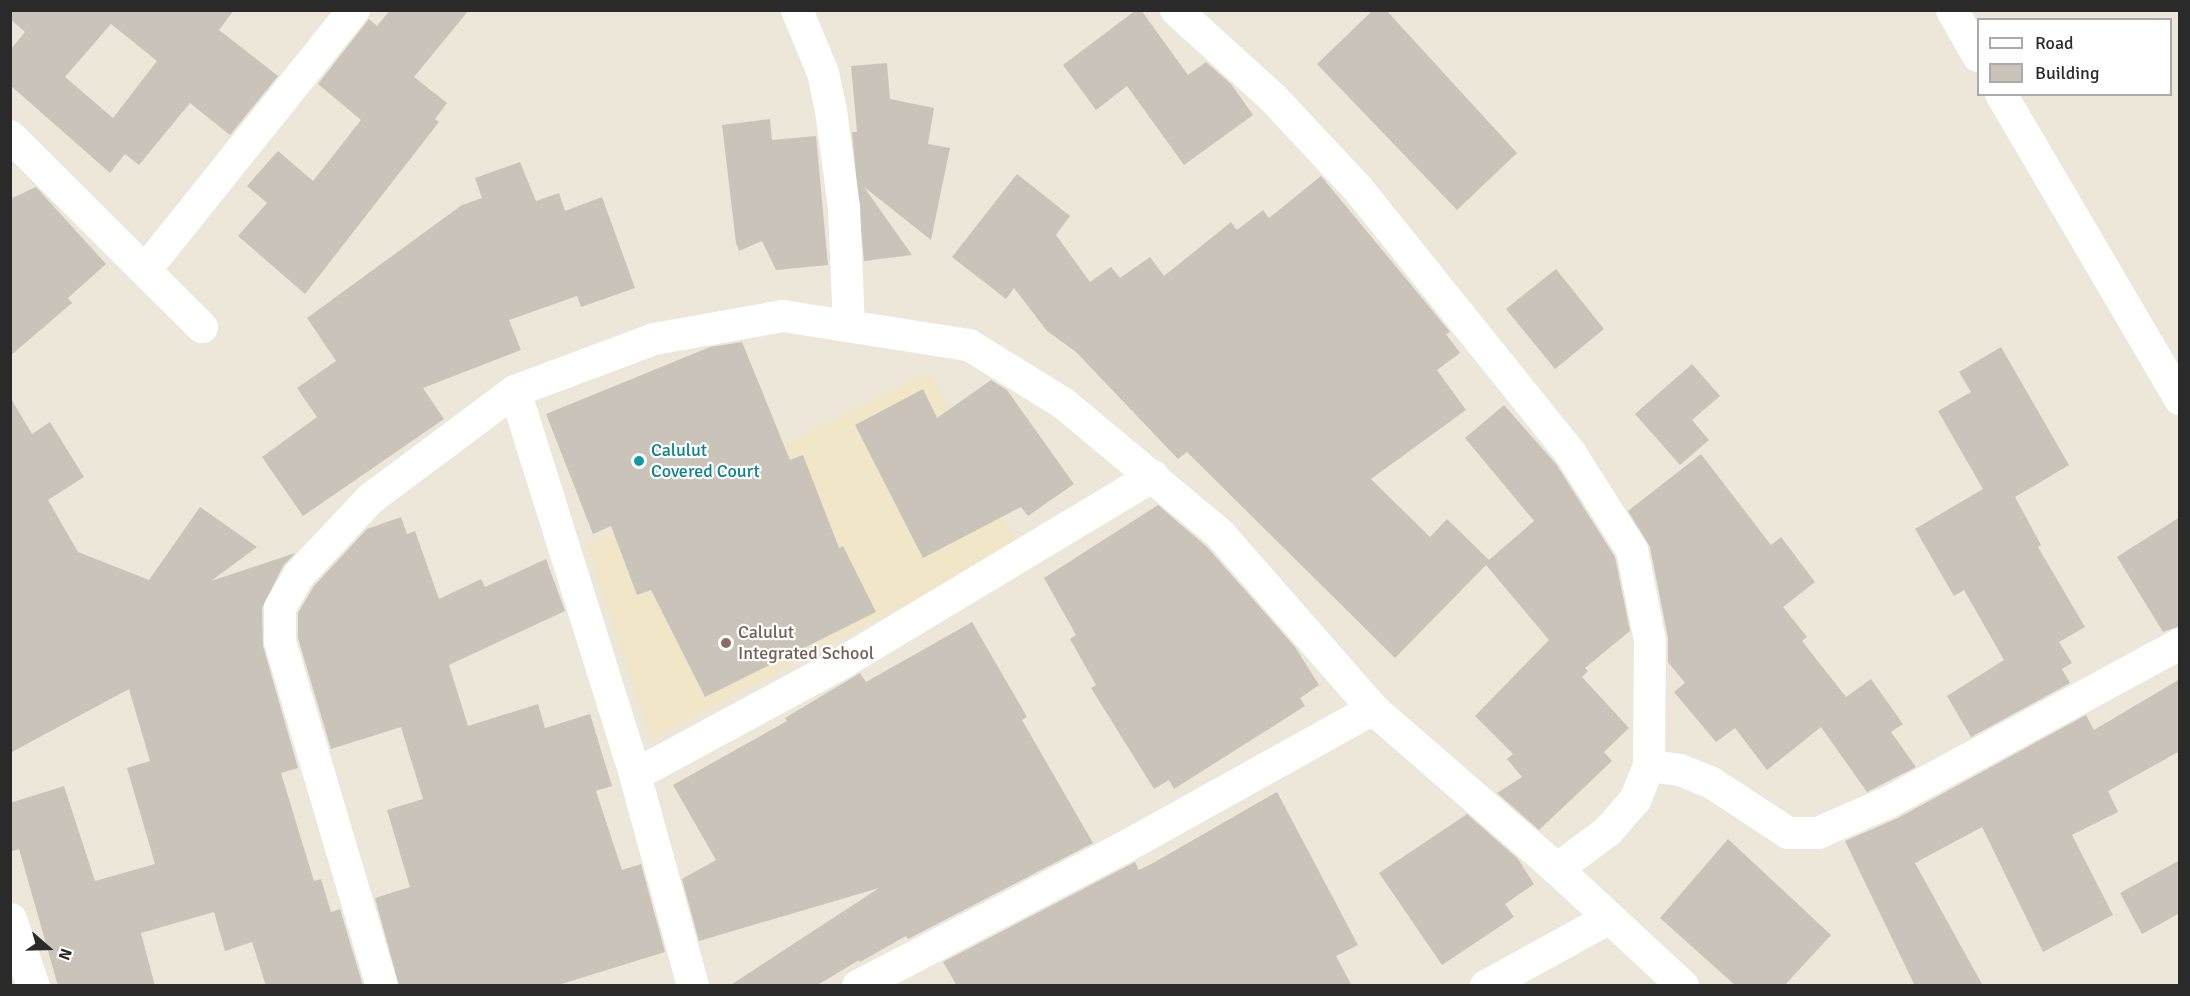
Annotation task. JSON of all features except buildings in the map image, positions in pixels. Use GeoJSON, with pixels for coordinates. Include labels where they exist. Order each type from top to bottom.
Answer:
{"type":"FeatureCollection","features":[{"type":"Feature","properties":{"kind":"main road"},"geometry":{"type":"LineString","coordinates":[[10,919],[33,986]]}},
{"type":"Feature","properties":{"kind":"street"},"geometry":{"type":"LineString","coordinates":[[147,268],[354,10]]}},
{"type":"Feature","properties":{"kind":"street"},"geometry":{"type":"LineString","coordinates":[[797,10],[823,73],[831,111],[844,207],[849,326]]}},
{"type":"Feature","properties":{"kind":"street"},"geometry":{"type":"LineString","coordinates":[[1176,10],[1273,98],[1359,190],[1571,454],[1614,518],[1632,550],[1641,580],[1650,641],[1649,766],[1635,800],[1608,831],[1557,869]]}},
{"type":"Feature","properties":{"kind":"street"},"geometry":{"type":"LineString","coordinates":[[1952,10],[1977,54]]}},
{"type":"Feature","properties":{"kind":"street"},"geometry":{"type":"LineString","coordinates":[[2002,96],[2180,399]]}},
{"type":"Feature","properties":{"kind":"street"},"geometry":{"type":"LineString","coordinates":[[10,136],[147,268],[202,327]]}},
{"type":"Feature","properties":{"kind":"street"},"geometry":{"type":"LineString","coordinates":[[382,986],[280,641],[280,608],[299,575],[370,499],[515,391],[654,339],[783,316],[969,345],[1063,403],[1220,534],[1373,709],[1557,869],[1608,919],[1683,986]]}},
{"type":"Feature","properties":{"kind":"street"},"geometry":{"type":"LineString","coordinates":[[515,391],[635,775],[693,986]]}},
{"type":"Feature","properties":{"kind":"street"},"geometry":{"type":"LineString","coordinates":[[635,775],[842,663],[1153,476]]}},
{"type":"Feature","properties":{"kind":"street"},"geometry":{"type":"LineString","coordinates":[[1649,766],[1680,770],[1712,783],[1788,833],[1818,833],[1889,802],[2180,644]]}},
{"type":"Feature","properties":{"kind":"street"},"geometry":{"type":"LineString","coordinates":[[858,986],[1125,847],[1373,709]]}},
{"type":"Feature","properties":{"kind":"street"},"geometry":{"type":"LineString","coordinates":[[1486,986],[1608,919]]}},
{"type":"Feature","properties":{"kind":"shaded area","name":"Calulut Integrated School"},"geometry":{"type":"Polygon","coordinates":[[[930,372],[1017,545],[651,740],[586,544],[930,372]]]}},
{"type":"Feature","properties":{"kind":"place","name":"Calulut Covered Court"},"geometry":{"type":"Point","coordinates":[639,461]}},
{"type":"Feature","properties":{"kind":"place","name":"Calulut Integrated School"},"geometry":{"type":"Point","coordinates":[726,643]}}]}
